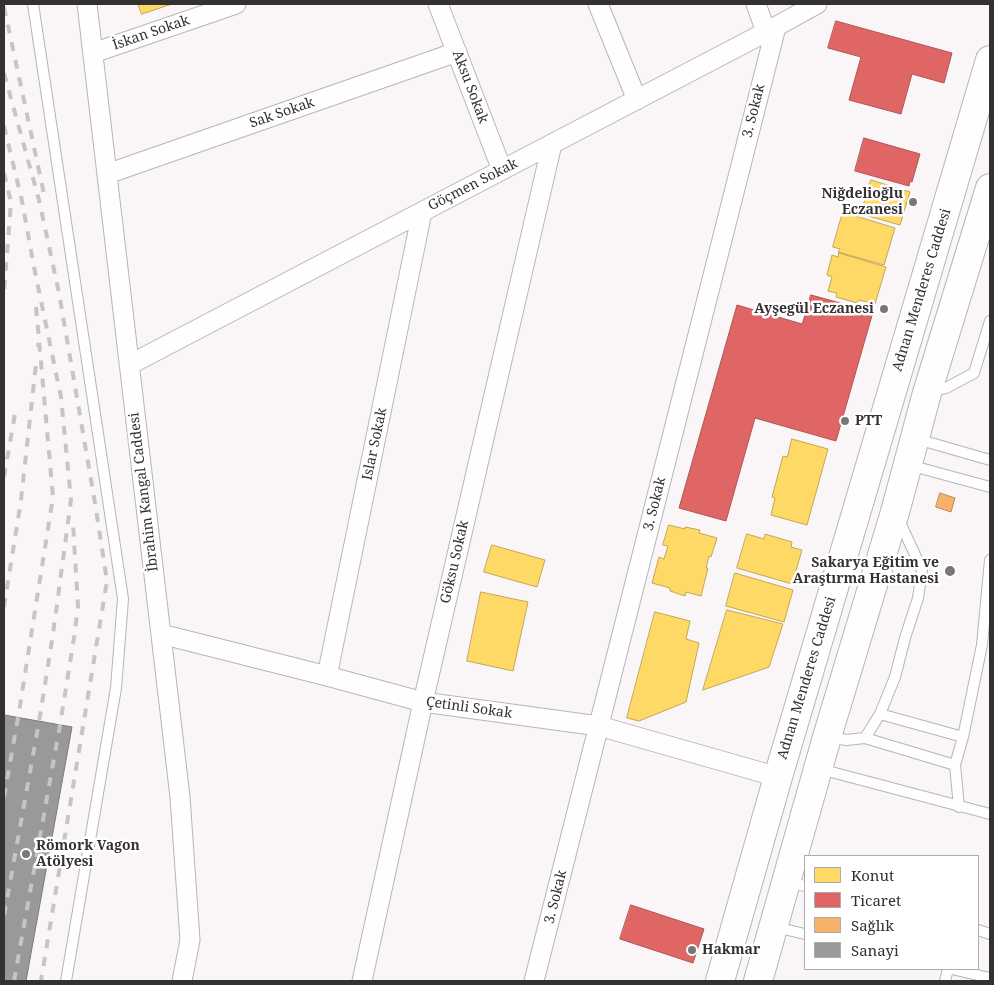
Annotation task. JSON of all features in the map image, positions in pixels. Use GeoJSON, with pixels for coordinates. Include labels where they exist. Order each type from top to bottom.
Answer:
{"type":"FeatureCollection","features":[{"type":"Feature","properties":{"kind":"main road","name":"Adnan Menderes Caddesi"},"geometry":{"type":"LineString","coordinates":[[720,981],[778,777],[990,60]]}},
{"type":"Feature","properties":{"kind":"main road"},"geometry":{"type":"LineString","coordinates":[[758,981],[774,927],[796,884],[818,768],[895,512],[927,393],[990,194]]}},
{"type":"Feature","properties":{"kind":"street","name":"İbrahim Kangal Caddesi"},"geometry":{"type":"LineString","coordinates":[[87,4],[180,798],[190,940],[182,981]]}},
{"type":"Feature","properties":{"kind":"street","name":"İskan Sokak"},"geometry":{"type":"LineString","coordinates":[[93,53],[236,4]]}},
{"type":"Feature","properties":{"kind":"street","name":"Aksu Sokak"},"geometry":{"type":"LineString","coordinates":[[438,4],[502,170]]}},
{"type":"Feature","properties":{"kind":"street"},"geometry":{"type":"LineString","coordinates":[[598,4],[637,100]]}},
{"type":"Feature","properties":{"kind":"street"},"geometry":{"type":"LineString","coordinates":[[756,4],[771,30]]}},
{"type":"Feature","properties":{"kind":"street","name":"Göçmen Sokak"},"geometry":{"type":"LineString","coordinates":[[129,365],[771,30],[817,4]]}},
{"type":"Feature","properties":{"kind":"street","name":"3. Sokak"},"geometry":{"type":"LineString","coordinates":[[534,981],[771,30]]}},
{"type":"Feature","properties":{"kind":"street","name":"Sak Sokak"},"geometry":{"type":"LineString","coordinates":[[107,174],[456,52]]}},
{"type":"Feature","properties":{"kind":"street","name":"Göksu Sokak"},"geometry":{"type":"LineString","coordinates":[[362,981],[423,702],[552,144]]}},
{"type":"Feature","properties":{"kind":"street","name":"Islar Sokak"},"geometry":{"type":"LineString","coordinates":[[327,676],[422,212]]}},
{"type":"Feature","properties":{"kind":"street","name":"Çetinli Sokak"},"geometry":{"type":"LineString","coordinates":[[160,634],[423,702],[599,726],[778,777]]}},
{"type":"Feature","properties":{"kind":"lane"},"geometry":{"type":"LineString","coordinates":[[34,4],[123,599],[116,688],[66,981]]}},
{"type":"Feature","properties":{"kind":"lane"},"geometry":{"type":"LineString","coordinates":[[927,393],[946,388],[974,373],[990,321]]}},
{"type":"Feature","properties":{"kind":"lane"},"geometry":{"type":"LineString","coordinates":[[915,439],[990,460]]}},
{"type":"Feature","properties":{"kind":"lane"},"geometry":{"type":"LineString","coordinates":[[908,465],[990,487]]}},
{"type":"Feature","properties":{"kind":"lane"},"geometry":{"type":"LineString","coordinates":[[865,738],[880,714],[894,677],[918,598],[922,570],[895,512]]}},
{"type":"Feature","properties":{"kind":"lane"},"geometry":{"type":"LineString","coordinates":[[959,807],[955,765],[963,737],[982,645],[990,560]]}},
{"type":"Feature","properties":{"kind":"lane"},"geometry":{"type":"LineString","coordinates":[[880,714],[963,737]]}},
{"type":"Feature","properties":{"kind":"lane"},"geometry":{"type":"LineString","coordinates":[[827,737],[846,740],[865,738],[955,765]]}},
{"type":"Feature","properties":{"kind":"lane"},"geometry":{"type":"LineString","coordinates":[[818,768],[990,814]]}},
{"type":"Feature","properties":{"kind":"lane"},"geometry":{"type":"LineString","coordinates":[[774,927],[804,934]]}},
{"type":"Feature","properties":{"kind":"lane"},"geometry":{"type":"LineString","coordinates":[[956,970],[990,978]]}},
{"type":"Feature","properties":{"kind":"building: Konut"},"geometry":{"type":"Polygon","coordinates":[[[138,4],[172,4],[142,14],[138,4]]]}},
{"type":"Feature","properties":{"kind":"building: Konut"},"geometry":{"type":"Polygon","coordinates":[[[871,180],[910,192],[900,225],[861,214],[871,180]]]}},
{"type":"Feature","properties":{"kind":"building: Konut"},"geometry":{"type":"Polygon","coordinates":[[[843,212],[895,228],[884,265],[838,252],[840,249],[833,247],[843,212]]]}},
{"type":"Feature","properties":{"kind":"building: Konut"},"geometry":{"type":"Polygon","coordinates":[[[839,253],[886,267],[875,304],[859,300],[857,303],[836,297],[837,293],[828,291],[832,277],[827,275],[832,255],[838,257],[839,253]]]}},
{"type":"Feature","properties":{"kind":"building: Konut"},"geometry":{"type":"Polygon","coordinates":[[[792,439],[828,449],[807,525],[771,515],[775,498],[772,497],[783,456],[787,457],[792,439]]]}},
{"type":"Feature","properties":{"kind":"building: Konut"},"geometry":{"type":"Polygon","coordinates":[[[669,525],[700,530],[699,533],[717,538],[711,557],[709,556],[701,596],[686,592],[685,596],[670,591],[670,588],[652,583],[659,557],[664,559],[668,546],[663,545],[669,525]]]}},
{"type":"Feature","properties":{"kind":"building: Konut"},"geometry":{"type":"Polygon","coordinates":[[[747,534],[764,539],[765,534],[792,542],[791,547],[802,550],[792,584],[737,568],[747,534]]]}},
{"type":"Feature","properties":{"kind":"building: Konut"},"geometry":{"type":"Polygon","coordinates":[[[492,545],[545,560],[537,587],[484,572],[492,545]]]}},
{"type":"Feature","properties":{"kind":"building: Konut"},"geometry":{"type":"Polygon","coordinates":[[[735,573],[793,590],[784,622],[726,606],[735,573]]]}},
{"type":"Feature","properties":{"kind":"building: Konut"},"geometry":{"type":"Polygon","coordinates":[[[481,592],[528,602],[513,671],[467,661],[481,592]]]}},
{"type":"Feature","properties":{"kind":"building: Konut"},"geometry":{"type":"Polygon","coordinates":[[[727,610],[783,624],[769,667],[703,690],[727,610]]]}},
{"type":"Feature","properties":{"kind":"building: Konut"},"geometry":{"type":"Polygon","coordinates":[[[655,612],[690,621],[686,639],[699,643],[686,702],[639,721],[627,718],[655,612]]]}},
{"type":"Feature","properties":{"kind":"building: Ticaret"},"geometry":{"type":"Polygon","coordinates":[[[836,21],[952,53],[944,83],[912,74],[901,114],[849,100],[861,57],[828,48],[836,21]]]}},
{"type":"Feature","properties":{"kind":"building: Ticaret"},"geometry":{"type":"Polygon","coordinates":[[[864,138],[920,154],[912,182],[910,181],[909,186],[855,171],[864,138]]]}},
{"type":"Feature","properties":{"kind":"building: Ticaret"},"geometry":{"type":"Polygon","coordinates":[[[811,295],[873,312],[836,441],[755,418],[726,521],[679,508],[737,305],[802,324],[811,295]]]}},
{"type":"Feature","properties":{"kind":"building: Ticaret"},"geometry":{"type":"Polygon","coordinates":[[[631,905],[704,929],[693,963],[620,939],[631,905]]]}},
{"type":"Feature","properties":{"kind":"building: Sağlık"},"geometry":{"type":"Polygon","coordinates":[[[940,493],[955,498],[951,512],[936,507],[940,493]]]}},
{"type":"Feature","properties":{"kind":"building: Sanayi","name":"Römork Vagon Atölyesi"},"geometry":{"type":"Polygon","coordinates":[[[4,715],[72,727],[26,981],[4,981],[4,715]]]}},
{"type":"Feature","properties":{"kind":"railway"},"geometry":{"type":"LineString","coordinates":[[4,7],[44,194]]}},
{"type":"Feature","properties":{"kind":"railway"},"geometry":{"type":"LineString","coordinates":[[4,73],[39,200],[59,293],[107,581],[41,981]]}},
{"type":"Feature","properties":{"kind":"railway"},"geometry":{"type":"LineString","coordinates":[[4,126],[22,201],[61,397],[71,500],[39,722],[4,916]]}},
{"type":"Feature","properties":{"kind":"railway"},"geometry":{"type":"LineString","coordinates":[[4,173],[11,202],[4,293]]}},
{"type":"Feature","properties":{"kind":"railway"},"geometry":{"type":"LineString","coordinates":[[36,307],[38,347]]}},
{"type":"Feature","properties":{"kind":"railway"},"geometry":{"type":"LineString","coordinates":[[4,797],[53,497],[39,340]]}},
{"type":"Feature","properties":{"kind":"railway"},"geometry":{"type":"LineString","coordinates":[[4,607],[21,500],[36,364]]}},
{"type":"Feature","properties":{"kind":"railway"},"geometry":{"type":"LineString","coordinates":[[4,477],[16,408]]}},
{"type":"Feature","properties":{"kind":"railway"},"geometry":{"type":"LineString","coordinates":[[14,981],[74,638],[78,606],[73,524]]}},
{"type":"Feature","properties":{"kind":"place","name":"Niğdelioğlu Eczanesi"},"geometry":{"type":"Point","coordinates":[913,202]}},
{"type":"Feature","properties":{"kind":"place","name":"Ayşegül Eczanesi"},"geometry":{"type":"Point","coordinates":[884,309]}},
{"type":"Feature","properties":{"kind":"place","name":"PTT"},"geometry":{"type":"Point","coordinates":[845,421]}},
{"type":"Feature","properties":{"kind":"place","name":"Sakarya Eğitim ve Araştırma Hastanesi"},"geometry":{"type":"Point","coordinates":[950,571]}},
{"type":"Feature","properties":{"kind":"place","name":"Römork Vagon Atölyesi"},"geometry":{"type":"Point","coordinates":[26,854]}},
{"type":"Feature","properties":{"kind":"place","name":"Hakmar"},"geometry":{"type":"Point","coordinates":[692,950]}}]}
